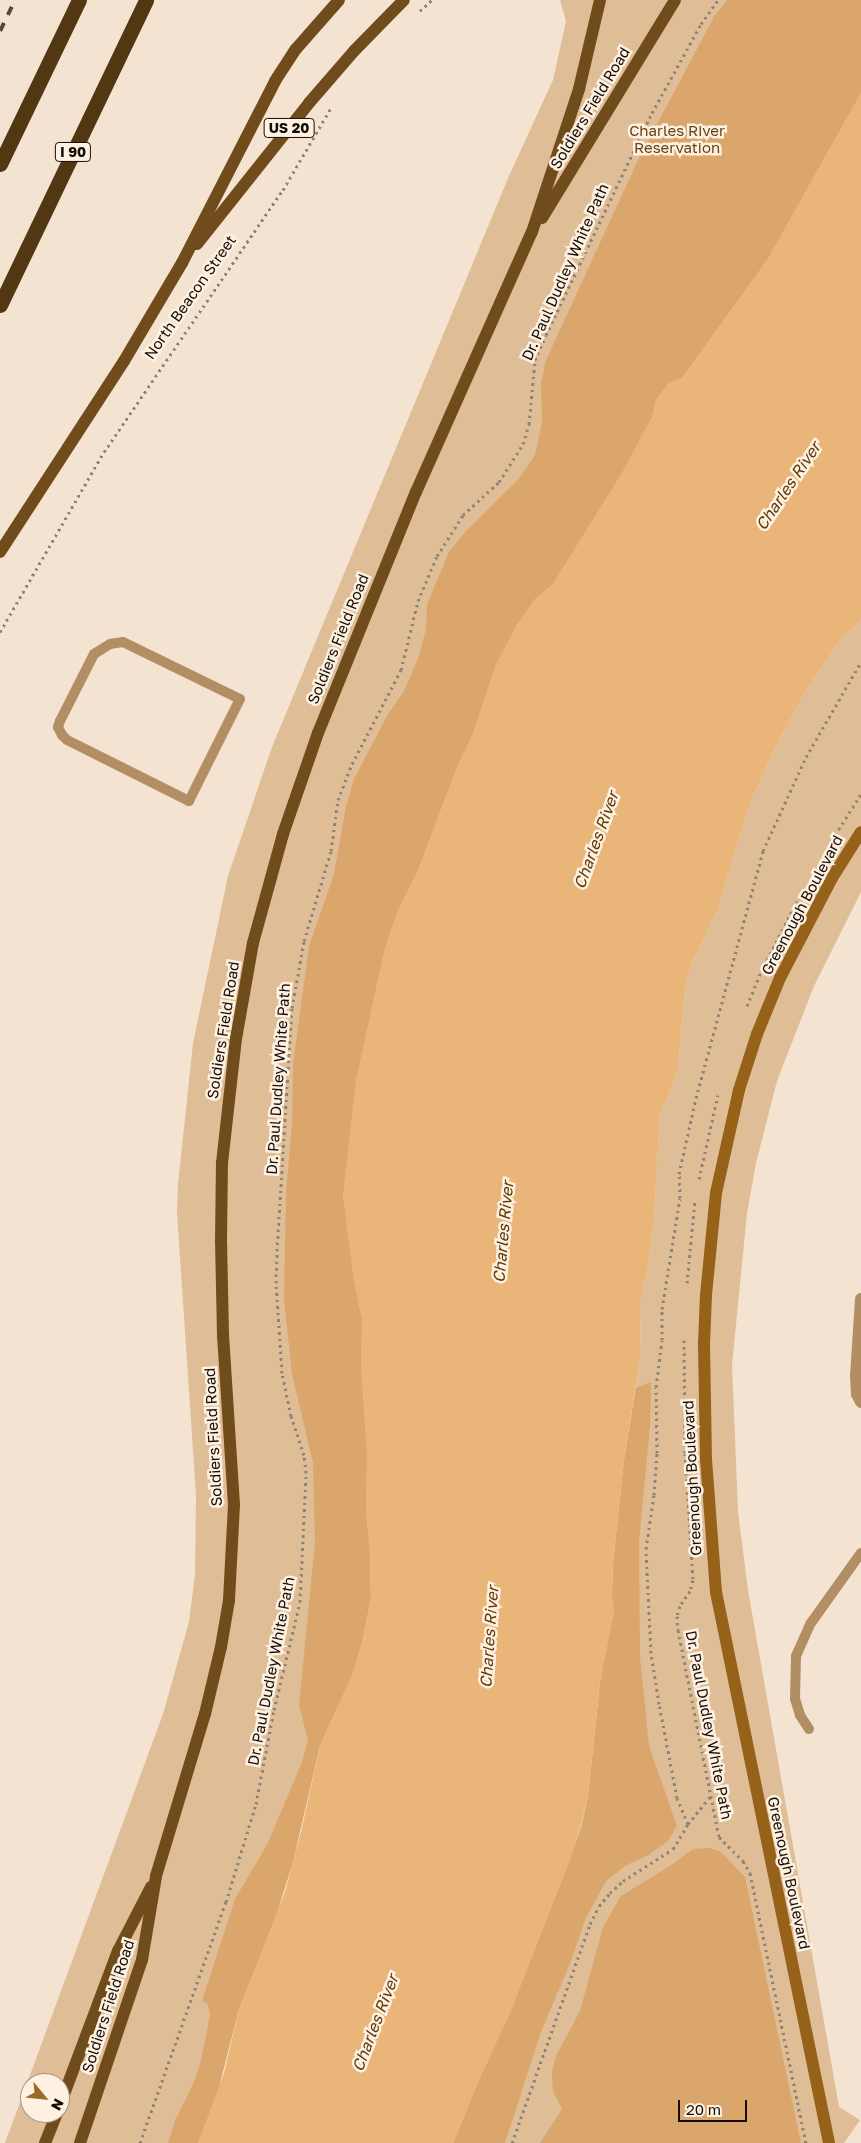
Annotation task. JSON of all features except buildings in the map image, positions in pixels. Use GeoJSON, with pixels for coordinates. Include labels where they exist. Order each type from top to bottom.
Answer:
{"type":"FeatureCollection","features":[{"type":"Feature","properties":{"kind":"highway"},"geometry":{"type":"LineString","coordinates":[[0,164],[78,0]]}},
{"type":"Feature","properties":{"kind":"highway","name":"I 90"},"geometry":{"type":"LineString","coordinates":[[0,304],[146,0]]}},
{"type":"Feature","properties":{"kind":"main road","name":"North Beacon Street"},"geometry":{"type":"LineString","coordinates":[[0,552],[118,369],[182,264],[274,81],[301,43],[339,0]]}},
{"type":"Feature","properties":{"kind":"main road","name":"North Beacon Street"},"geometry":{"type":"LineString","coordinates":[[182,264],[309,103],[354,50],[404,0]]}},
{"type":"Feature","properties":{"kind":"main road","name":"Soldiers Field Road"},"geometry":{"type":"LineString","coordinates":[[80,2143],[142,1960],[156,1876],[194,1753],[211,1690],[226,1620],[231,1578],[234,1505],[223,1336],[220,1203],[225,1122],[232,1064],[241,1006],[254,943],[286,825],[328,707],[416,492],[532,232],[579,89],[600,0]]}},
{"type":"Feature","properties":{"kind":"main road","name":"Soldiers Field Road"},"geometry":{"type":"LineString","coordinates":[[532,232],[675,0]]}},
{"type":"Feature","properties":{"kind":"main road","name":"Soldiers Field Road"},"geometry":{"type":"LineString","coordinates":[[70,2078],[118,1950],[156,1876]]}},
{"type":"Feature","properties":{"kind":"main road"},"geometry":{"type":"LineString","coordinates":[[45,2143],[53,2123]]}},
{"type":"Feature","properties":{"kind":"street","name":"Greenough Boulevard"},"geometry":{"type":"LineString","coordinates":[[829,2143],[814,2079],[716,1592],[706,1460],[704,1344],[707,1285],[716,1193],[739,1090],[757,1034],[780,978],[823,895],[861,832]]}},
{"type":"Feature","properties":{"kind":"street"},"geometry":{"type":"LineString","coordinates":[[861,1299],[856,1376],[857,1394],[861,1402]]}},
{"type":"Feature","properties":{"kind":"lane"},"geometry":{"type":"LineString","coordinates":[[123,642],[240,699],[190,801],[67,740],[58,727],[94,654],[110,644],[123,642]]}},
{"type":"Feature","properties":{"kind":"lane"},"geometry":{"type":"LineString","coordinates":[[809,1729],[800,1714],[796,1699],[796,1656],[810,1623],[861,1553]]}},
{"type":"Feature","properties":{"kind":"path"},"geometry":{"type":"LineString","coordinates":[[413,17],[432,0]]}},
{"type":"Feature","properties":{"kind":"path","name":"Dr. Paul Dudley White Path"},"geometry":{"type":"LineString","coordinates":[[140,2143],[226,1902],[256,1804],[274,1710],[300,1602],[306,1473],[304,1455],[290,1416],[282,1373],[276,1283],[277,1251],[286,1075],[297,972],[328,867],[338,800],[352,764],[401,670],[418,601],[437,556],[463,515],[499,482],[523,444],[530,424],[535,360],[652,113],[692,38],[718,0]]}},
{"type":"Feature","properties":{"kind":"path","name":"North Beacon Street"},"geometry":{"type":"LineString","coordinates":[[0,632],[104,452],[283,190],[336,101]]}},
{"type":"Feature","properties":{"kind":"path"},"geometry":{"type":"LineString","coordinates":[[831,843],[861,794]]}},
{"type":"Feature","properties":{"kind":"path"},"geometry":{"type":"LineString","coordinates":[[745,1012],[756,982],[800,898]]}},
{"type":"Feature","properties":{"kind":"path"},"geometry":{"type":"LineString","coordinates":[[698,1184],[719,1090]]}},
{"type":"Feature","properties":{"kind":"path"},"geometry":{"type":"LineString","coordinates":[[687,1287],[696,1192]]}},
{"type":"Feature","properties":{"kind":"path","name":"Dr. Paul Dudley White Path"},"geometry":{"type":"LineString","coordinates":[[684,1334],[684,1444],[693,1580],[679,1611],[678,1630],[720,1837],[743,1861],[750,1872],[806,2143]]}},
{"type":"Feature","properties":{"kind":"path"},"geometry":{"type":"LineString","coordinates":[[512,2143],[590,1924],[599,1906],[610,1892],[623,1881],[673,1849],[688,1824],[711,1796]]}},
{"type":"Feature","properties":{"kind":"green space","name":"Charles River Reservation"},"geometry":{"type":"Polygon","coordinates":[[[560,0],[861,0],[861,93],[768,259],[683,377],[370,1555],[198,2143],[5,2143],[20,2102],[20,2123],[70,2123],[70,2073],[31,2073],[163,1714],[189,1622],[195,1575],[196,1495],[177,1213],[178,1184],[193,1043],[228,876],[272,747],[509,176],[553,80],[566,21],[560,0]]]}},
{"type":"Feature","properties":{"kind":"green space"},"geometry":{"type":"Polygon","coordinates":[[[727,0],[861,0],[861,93],[768,259],[683,377],[668,384],[656,400],[652,417],[622,473],[553,584],[534,600],[496,664],[472,736],[457,767],[418,870],[398,910],[385,948],[356,1081],[343,1196],[354,1280],[362,1320],[361,1366],[367,1452],[366,1509],[371,1598],[363,1639],[353,1674],[320,1746],[293,1862],[274,1923],[239,2009],[215,2103],[198,2143],[168,2143],[175,2121],[194,2082],[201,2061],[210,2015],[208,2004],[202,2001],[235,1899],[267,1845],[302,1762],[308,1740],[299,1705],[315,1543],[313,1463],[292,1374],[284,1299],[286,1192],[292,1124],[293,1065],[309,946],[334,874],[346,806],[354,779],[387,716],[404,691],[418,659],[426,629],[427,604],[449,552],[466,531],[518,480],[535,455],[542,422],[541,383],[546,360],[639,158],[715,15],[727,0]]]}},
{"type":"Feature","properties":{"kind":"green space"},"geometry":{"type":"Polygon","coordinates":[[[861,620],[861,892],[814,986],[777,1081],[756,1163],[747,1213],[732,1365],[738,1512],[748,1590],[839,2107],[860,2120],[844,2143],[453,2143],[536,1947],[572,1855],[588,1797],[630,1422],[640,1358],[641,1298],[648,1267],[654,1219],[660,1113],[678,1068],[685,987],[692,963],[718,908],[749,806],[777,744],[807,689],[841,639],[861,620]]]}},
{"type":"Feature","properties":{"kind":"green space"},"geometry":{"type":"Polygon","coordinates":[[[651,1382],[650,1426],[639,1542],[640,1657],[649,1746],[677,1826],[668,1841],[650,1854],[625,1866],[606,1881],[585,1920],[571,1961],[541,2032],[505,2143],[453,2143],[479,2079],[510,2013],[582,1826],[588,1797],[600,1682],[614,1612],[612,1597],[613,1563],[624,1459],[636,1388],[651,1382]]]}},
{"type":"Feature","properties":{"kind":"green space"},"geometry":{"type":"Polygon","coordinates":[[[710,1848],[721,1852],[745,1877],[801,2143],[540,2143],[562,2109],[553,2091],[552,2072],[556,2056],[580,2011],[603,1927],[621,1896],[673,1864],[693,1849],[710,1848]]]}},
{"type":"Feature","properties":{"kind":"water","name":"Charles River"},"geometry":{"type":"Polygon","coordinates":[[[861,93],[861,620],[841,639],[807,689],[777,744],[749,806],[718,908],[692,963],[685,987],[678,1068],[660,1113],[654,1219],[648,1267],[641,1298],[640,1358],[624,1459],[613,1563],[612,1597],[614,1612],[600,1682],[588,1797],[572,1855],[510,2013],[479,2079],[453,2143],[198,2143],[224,2073],[239,2009],[285,1892],[302,1828],[320,1746],[353,1674],[363,1639],[371,1598],[366,1509],[367,1452],[361,1366],[362,1320],[354,1280],[343,1196],[356,1081],[385,948],[398,910],[418,870],[457,767],[472,736],[496,664],[516,626],[534,600],[553,584],[622,473],[652,417],[656,400],[668,384],[683,377],[768,259],[861,93]]]}},
{"type":"Feature","properties":{"kind":"railway"},"geometry":{"type":"LineString","coordinates":[[0,31],[15,0]]}}]}
